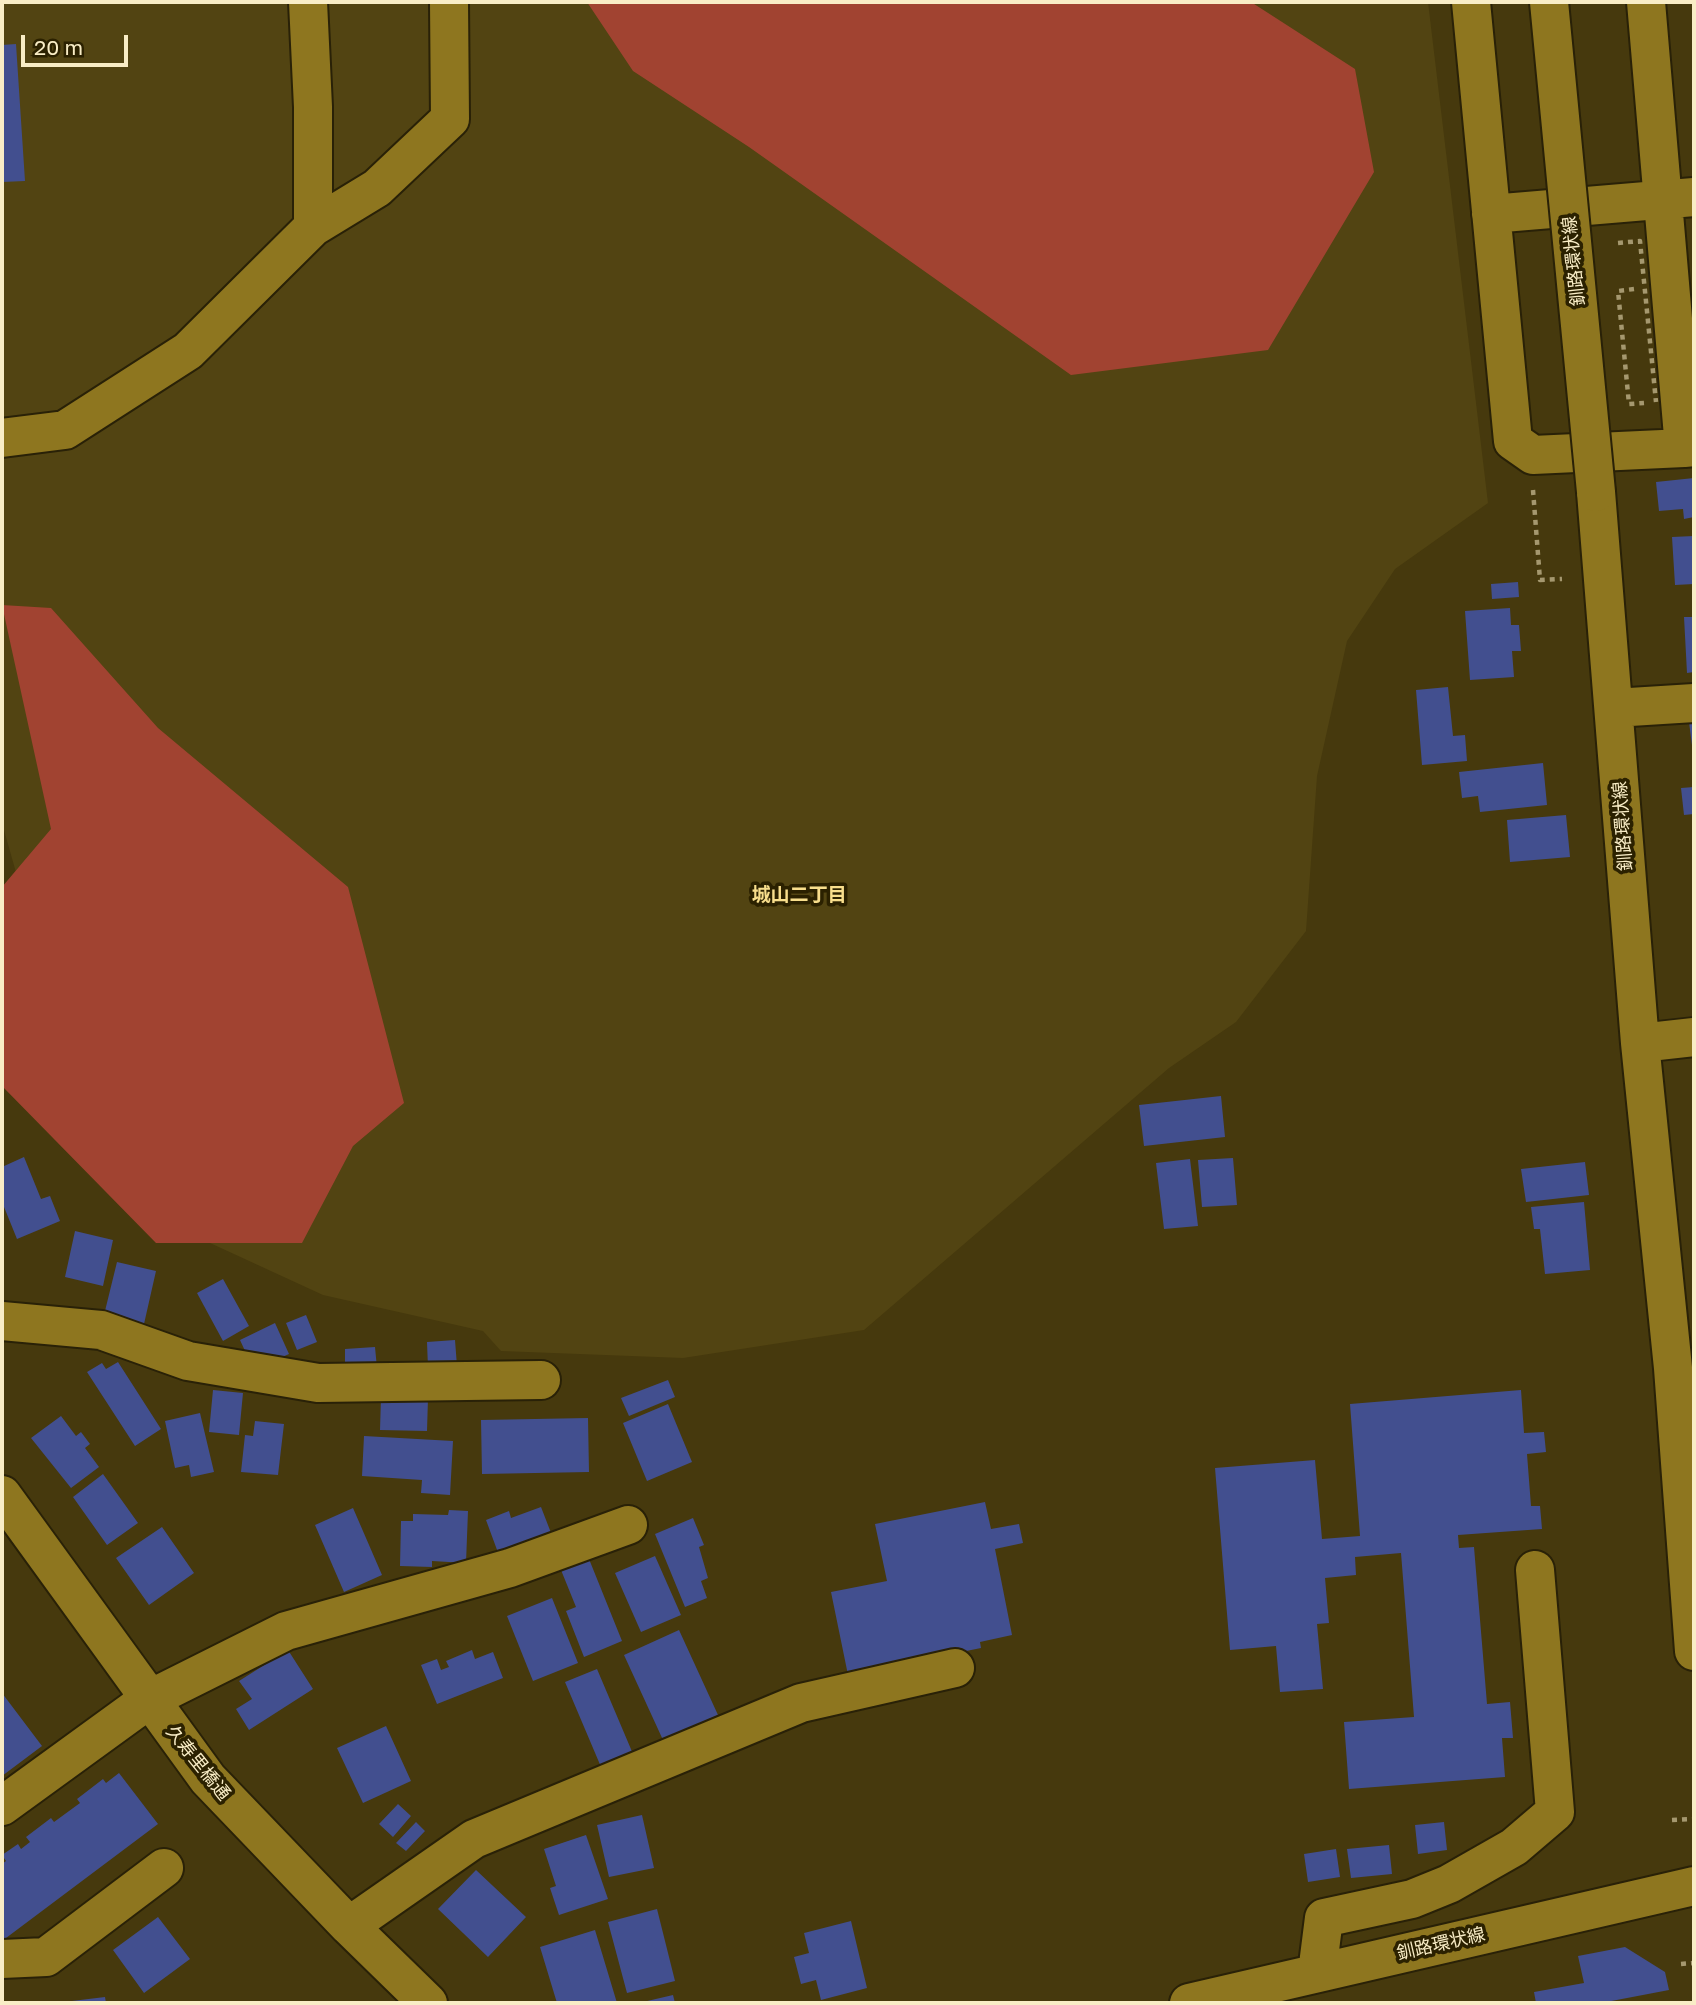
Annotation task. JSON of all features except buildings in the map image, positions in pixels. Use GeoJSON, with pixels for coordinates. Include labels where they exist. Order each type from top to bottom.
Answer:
{"type":"FeatureCollection","features":[{"type":"Feature","properties":{"kind":"street"},"geometry":{"type":"LineString","coordinates":[[308,2],[313,107],[313,227]]}},
{"type":"Feature","properties":{"kind":"street"},"geometry":{"type":"LineString","coordinates":[[2,439],[65,429],[188,351],[313,227],[377,188],[450,119],[449,2]]}},
{"type":"Feature","properties":{"kind":"street"},"geometry":{"type":"LineString","coordinates":[[1471,2],[1513,441],[1533,455],[1689,447],[1677,198],[1646,2]]}},
{"type":"Feature","properties":{"kind":"street","name":"釧路環状線"},"geometry":{"type":"LineString","coordinates":[[1549,2],[1596,492],[1640,1043],[1681,1321],[1694,1651]]}},
{"type":"Feature","properties":{"kind":"street"},"geometry":{"type":"LineString","coordinates":[[1490,214],[1677,198]]}},
{"type":"Feature","properties":{"kind":"street"},"geometry":{"type":"LineString","coordinates":[[1614,708],[1694,703]]}},
{"type":"Feature","properties":{"kind":"street"},"geometry":{"type":"LineString","coordinates":[[1640,1043],[1694,1037]]}},
{"type":"Feature","properties":{"kind":"street"},"geometry":{"type":"LineString","coordinates":[[2,1321],[101,1330],[188,1361],[317,1383],[541,1380]]}},
{"type":"Feature","properties":{"kind":"street","name":"久寿里橋通"},"geometry":{"type":"LineString","coordinates":[[2,1495],[148,1700],[208,1779],[349,1926],[428,2003]]}},
{"type":"Feature","properties":{"kind":"street"},"geometry":{"type":"LineString","coordinates":[[2,1806],[148,1700],[286,1631],[510,1568],[628,1525]]}},
{"type":"Feature","properties":{"kind":"street"},"geometry":{"type":"LineString","coordinates":[[1317,1973],[1324,1918],[1412,1899],[1449,1884],[1514,1847],[1555,1812],[1535,1570]]}},
{"type":"Feature","properties":{"kind":"street"},"geometry":{"type":"LineString","coordinates":[[349,1926],[474,1839],[801,1703],[955,1668]]}},
{"type":"Feature","properties":{"kind":"street"},"geometry":{"type":"LineString","coordinates":[[2,1958],[46,1957],[164,1868]]}},
{"type":"Feature","properties":{"kind":"street","name":"釧路環状線"},"geometry":{"type":"LineString","coordinates":[[1189,2003],[1694,1886]]}},
{"type":"Feature","properties":{"kind":"path"},"geometry":{"type":"LineString","coordinates":[[1618,243],[1640,241],[1656,402],[1629,404],[1618,290]]}},
{"type":"Feature","properties":{"kind":"path"},"geometry":{"type":"LineString","coordinates":[[1532,483],[1540,580],[1562,579]]}},
{"type":"Feature","properties":{"kind":"path"},"geometry":{"type":"LineString","coordinates":[[1672,1820],[1694,1819]]}},
{"type":"Feature","properties":{"kind":"path"},"geometry":{"type":"LineString","coordinates":[[1681,1964],[1694,1963]]}},
{"type":"Feature","properties":{"kind":"shaded area"},"geometry":{"type":"Polygon","coordinates":[[[2,2],[1428,2],[1488,503],[1395,569],[1347,641],[1317,776],[1306,931],[1236,1022],[1169,1068],[864,1330],[683,1358],[501,1351],[483,1331],[323,1295],[121,1202],[74,1077],[2,823],[2,2]]]}},
{"type":"Feature","properties":{"kind":"shaded area"},"geometry":{"type":"Polygon","coordinates":[[[587,2],[1251,2],[1355,69],[1374,172],[1268,350],[1071,375],[749,147],[633,71],[587,2]]]}},
{"type":"Feature","properties":{"kind":"shaded area"},"geometry":{"type":"Polygon","coordinates":[[[2,605],[51,608],[158,728],[348,887],[404,1103],[353,1146],[302,1243],[156,1243],[2,1086],[2,887],[51,829],[2,605]]]}},
{"type":"Feature","properties":{"kind":"district","name":"城山二丁目"},"geometry":{"type":"Point","coordinates":[799,895]}}]}
